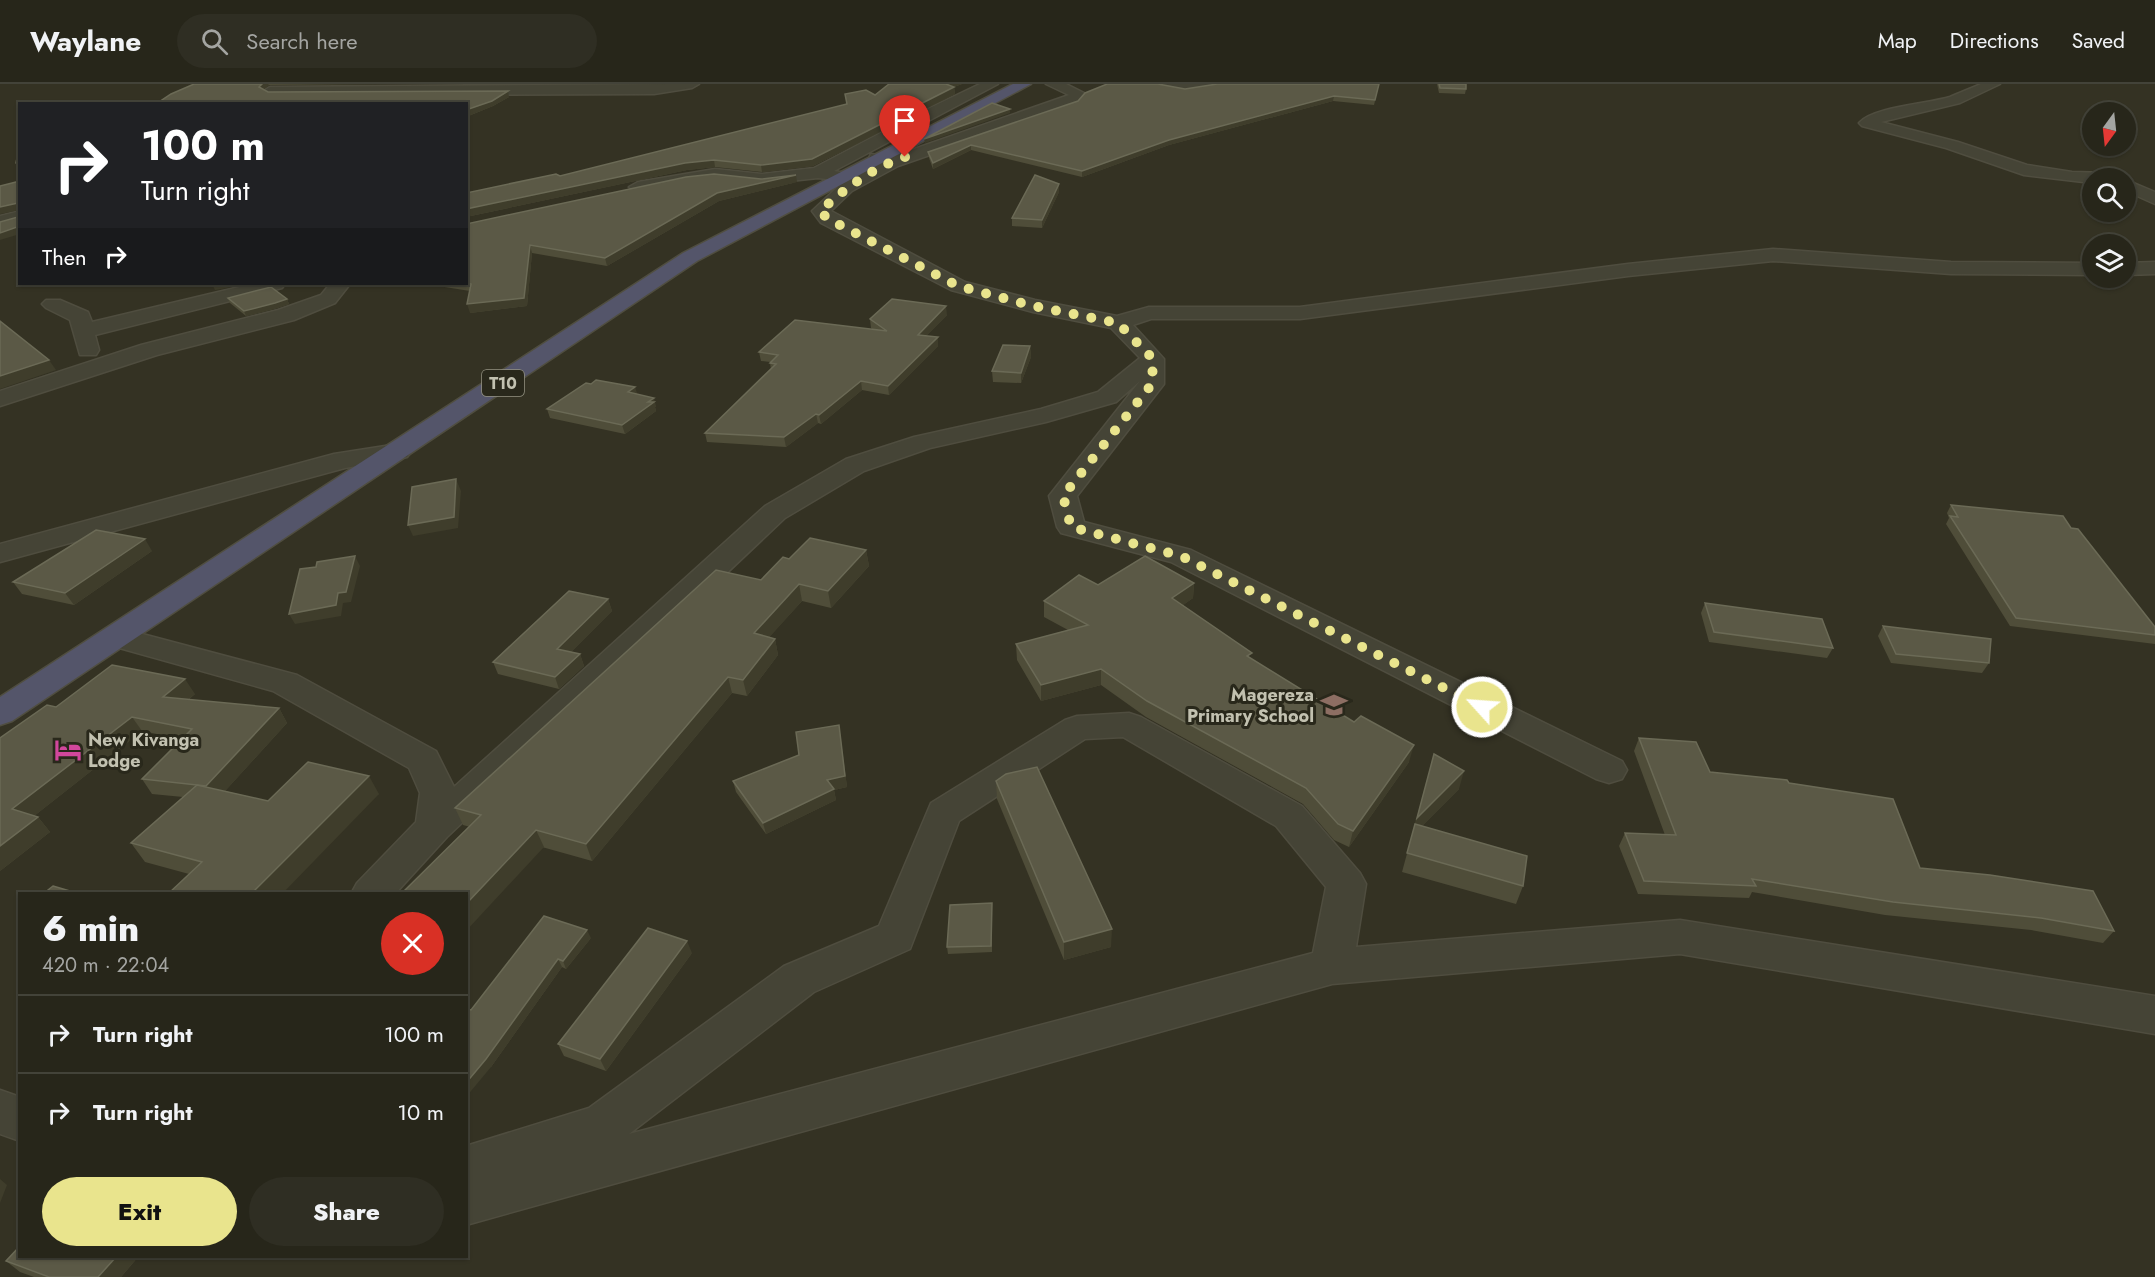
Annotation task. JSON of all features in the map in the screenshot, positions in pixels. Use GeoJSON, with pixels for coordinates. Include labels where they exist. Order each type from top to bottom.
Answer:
{"type":"FeatureCollection","features":[{"type":"Feature","properties":{"kind":"highway","name":"T10"},"geometry":{"type":"LineString","coordinates":[[0,713],[690,257],[829,175],[884,160],[991,92],[1024,84]]}},
{"type":"Feature","properties":{"kind":"street"},"geometry":{"type":"LineString","coordinates":[[255,99],[275,87],[654,90],[692,84]]}},
{"type":"Feature","properties":{"kind":"street"},"geometry":{"type":"LineString","coordinates":[[1053,84],[1079,94],[1072,101],[884,160],[846,187],[820,211],[828,219],[958,286],[1033,306],[1118,323],[1149,313],[1300,313],[1628,270],[1773,255],[1951,268],[2082,269]]}},
{"type":"Feature","properties":{"kind":"street"},"geometry":{"type":"LineString","coordinates":[[1163,84],[1185,88],[1211,84]]}},
{"type":"Feature","properties":{"kind":"street"},"geometry":{"type":"LineString","coordinates":[[1993,84],[1955,100],[1909,112],[1886,114],[1867,123],[1952,145],[2024,170],[2082,177]]}},
{"type":"Feature","properties":{"kind":"street"},"geometry":{"type":"LineString","coordinates":[[618,192],[687,177],[716,174],[762,179],[829,175],[918,119],[967,97],[991,92]]}},
{"type":"Feature","properties":{"kind":"street"},"geometry":{"type":"LineString","coordinates":[[2136,190],[2155,199]]}},
{"type":"Feature","properties":{"kind":"street"},"geometry":{"type":"LineString","coordinates":[[0,222],[18,217]]}},
{"type":"Feature","properties":{"kind":"street"},"geometry":{"type":"LineString","coordinates":[[2136,269],[2155,268]]}},
{"type":"Feature","properties":{"kind":"street"},"geometry":{"type":"LineString","coordinates":[[84,331],[270,285]]}},
{"type":"Feature","properties":{"kind":"street"},"geometry":{"type":"LineString","coordinates":[[0,399],[149,350],[286,315],[328,299],[339,285]]}},
{"type":"Feature","properties":{"kind":"street"},"geometry":{"type":"LineString","coordinates":[[52,304],[80,316],[89,348],[82,372]]}},
{"type":"Feature","properties":{"kind":"street"},"geometry":{"type":"LineString","coordinates":[[1118,323],[1153,359],[1152,384],[1063,496],[1071,527],[1181,556],[1610,770]]}},
{"type":"Feature","properties":{"kind":"street"},"geometry":{"type":"LineString","coordinates":[[373,892],[434,828],[775,512],[855,465],[923,442],[1046,415],[1107,397],[1153,359]]}},
{"type":"Feature","properties":{"kind":"street"},"geometry":{"type":"LineString","coordinates":[[0,553],[344,460],[398,452]]}},
{"type":"Feature","properties":{"kind":"street"},"geometry":{"type":"LineString","coordinates":[[116,638],[285,682],[423,760],[438,793],[434,828]]}},
{"type":"Feature","properties":{"kind":"street"},"geometry":{"type":"LineString","coordinates":[[468,1168],[602,1126],[799,979],[895,937],[944,813],[1077,728],[1129,725],[1289,816],[1346,884],[1332,966]]}},
{"type":"Feature","properties":{"kind":"street"},"geometry":{"type":"LineString","coordinates":[[468,1200],[1332,966],[1680,937],[2155,1015]]}},
{"type":"Feature","properties":{"kind":"street"},"geometry":{"type":"LineString","coordinates":[[0,1112],[18,1118]]}},
{"type":"Feature","properties":{"kind":"building"},"geometry":{"type":"Polygon","coordinates":[[[194,84],[262,84],[259,87],[268,92],[508,91],[492,101],[468,109],[468,102],[159,102],[194,84]]]}},
{"type":"Feature","properties":{"kind":"building"},"geometry":{"type":"Polygon","coordinates":[[[889,84],[946,84],[954,87],[812,159],[761,165],[714,160],[685,163],[468,209],[468,193],[556,174],[560,176],[847,104],[845,94],[866,90],[875,95],[889,84]]]}},
{"type":"Feature","properties":{"kind":"building"},"geometry":{"type":"Polygon","coordinates":[[[1107,84],[1158,84],[1185,89],[1217,84],[1379,84],[1375,100],[1334,96],[1169,140],[1082,171],[971,145],[933,163],[928,152],[1078,101],[1085,93],[1107,84]]]}},
{"type":"Feature","properties":{"kind":"building"},"geometry":{"type":"Polygon","coordinates":[[[1439,84],[1466,84],[1466,89],[1440,88],[1439,84]]]}},
{"type":"Feature","properties":{"kind":"building"},"geometry":{"type":"Polygon","coordinates":[[[992,103],[1010,109],[924,139],[992,103]]]}},
{"type":"Feature","properties":{"kind":"building"},"geometry":{"type":"Polygon","coordinates":[[[714,174],[761,179],[796,175],[717,193],[605,258],[530,245],[524,298],[467,304],[471,284],[468,283],[468,224],[686,177],[714,174]]]}},
{"type":"Feature","properties":{"kind":"building"},"geometry":{"type":"Polygon","coordinates":[[[1035,175],[1059,184],[1042,220],[1012,218],[1035,175]]]}},
{"type":"Feature","properties":{"kind":"building"},"geometry":{"type":"Polygon","coordinates":[[[18,182],[18,203],[0,207],[0,186],[18,182]]]}},
{"type":"Feature","properties":{"kind":"building"},"geometry":{"type":"Polygon","coordinates":[[[18,217],[18,227],[0,233],[0,222],[18,217]]]}},
{"type":"Feature","properties":{"kind":"building"},"geometry":{"type":"Polygon","coordinates":[[[271,287],[287,299],[244,311],[228,298],[271,287]]]}},
{"type":"Feature","properties":{"kind":"building"},"geometry":{"type":"Polygon","coordinates":[[[892,299],[946,306],[918,335],[938,337],[888,386],[861,381],[819,415],[816,414],[784,437],[705,433],[776,364],[770,363],[778,355],[759,352],[795,320],[887,331],[870,319],[892,299]]]}},
{"type":"Feature","properties":{"kind":"building"},"geometry":{"type":"Polygon","coordinates":[[[0,321],[49,360],[0,376],[0,321]]]}},
{"type":"Feature","properties":{"kind":"building"},"geometry":{"type":"Polygon","coordinates":[[[1003,345],[1030,346],[1021,373],[992,371],[1003,345]]]}},
{"type":"Feature","properties":{"kind":"building"},"geometry":{"type":"Polygon","coordinates":[[[596,380],[635,387],[628,392],[654,398],[648,402],[654,402],[622,425],[547,409],[586,383],[591,384],[596,380]]]}},
{"type":"Feature","properties":{"kind":"building"},"geometry":{"type":"Polygon","coordinates":[[[456,479],[454,517],[408,525],[412,487],[456,479]]]}},
{"type":"Feature","properties":{"kind":"building"},"geometry":{"type":"Polygon","coordinates":[[[1951,505],[2063,516],[2071,528],[2078,529],[2155,627],[2155,635],[2016,618],[1950,516],[1958,517],[1951,505]]]}},
{"type":"Feature","properties":{"kind":"building"},"geometry":{"type":"Polygon","coordinates":[[[96,530],[145,539],[65,593],[13,582],[96,530]]]}},
{"type":"Feature","properties":{"kind":"building"},"geometry":{"type":"Polygon","coordinates":[[[810,538],[866,550],[828,591],[799,584],[754,633],[775,639],[743,680],[728,677],[586,844],[536,830],[468,902],[468,892],[403,892],[481,815],[455,808],[716,570],[761,580],[783,557],[789,559],[810,538]]]}},
{"type":"Feature","properties":{"kind":"building"},"geometry":{"type":"Polygon","coordinates":[[[355,556],[346,592],[338,593],[336,605],[289,614],[300,569],[316,567],[317,562],[355,556]]]}},
{"type":"Feature","properties":{"kind":"building"},"geometry":{"type":"Polygon","coordinates":[[[1145,556],[1194,583],[1172,598],[1252,653],[1247,656],[1354,722],[1361,716],[1414,745],[1353,831],[1338,824],[1306,788],[1147,701],[1101,669],[1041,685],[1016,644],[1088,625],[1044,601],[1079,575],[1098,585],[1145,556]]]}},
{"type":"Feature","properties":{"kind":"building"},"geometry":{"type":"Polygon","coordinates":[[[569,591],[608,599],[557,649],[580,654],[555,677],[493,662],[569,591]]]}},
{"type":"Feature","properties":{"kind":"building"},"geometry":{"type":"Polygon","coordinates":[[[1705,603],[1822,619],[1833,648],[1714,632],[1705,603]]]}},
{"type":"Feature","properties":{"kind":"building"},"geometry":{"type":"Polygon","coordinates":[[[1883,626],[1991,639],[1989,663],[1896,654],[1883,626]]]}},
{"type":"Feature","properties":{"kind":"building"},"geometry":{"type":"Polygon","coordinates":[[[112,665],[185,679],[163,697],[279,708],[206,786],[142,779],[192,729],[132,717],[12,809],[38,817],[0,846],[0,738],[47,705],[56,707],[112,665]]]}},
{"type":"Feature","properties":{"kind":"building"},"geometry":{"type":"Polygon","coordinates":[[[839,725],[845,776],[827,780],[834,789],[763,823],[733,781],[799,755],[796,732],[839,725]]]}},
{"type":"Feature","properties":{"kind":"building"},"geometry":{"type":"Polygon","coordinates":[[[1639,738],[1696,742],[1710,772],[1787,780],[1789,783],[1893,799],[1920,868],[1990,875],[2093,891],[2114,931],[2041,918],[1893,902],[1752,879],[1756,886],[1644,881],[1625,833],[1676,835],[1639,738]]]}},
{"type":"Feature","properties":{"kind":"building"},"geometry":{"type":"Polygon","coordinates":[[[1434,754],[1464,771],[1417,818],[1434,754]]]}},
{"type":"Feature","properties":{"kind":"building"},"geometry":{"type":"Polygon","coordinates":[[[308,762],[369,776],[253,892],[170,892],[202,862],[131,843],[197,785],[268,801],[308,762]]]}},
{"type":"Feature","properties":{"kind":"building"},"geometry":{"type":"Polygon","coordinates":[[[1037,767],[1112,929],[1064,942],[996,781],[1006,774],[1037,767]]]}},
{"type":"Feature","properties":{"kind":"building"},"geometry":{"type":"Polygon","coordinates":[[[1415,824],[1527,856],[1523,886],[1407,853],[1415,824]]]}},
{"type":"Feature","properties":{"kind":"building"},"geometry":{"type":"Polygon","coordinates":[[[53,886],[73,892],[46,892],[53,886]]]}},
{"type":"Feature","properties":{"kind":"building"},"geometry":{"type":"Polygon","coordinates":[[[992,903],[991,946],[947,947],[950,905],[992,903]]]}},
{"type":"Feature","properties":{"kind":"building"},"geometry":{"type":"Polygon","coordinates":[[[544,916],[587,930],[563,961],[558,959],[468,1081],[468,1009],[471,1010],[544,916]]]}},
{"type":"Feature","properties":{"kind":"building"},"geometry":{"type":"Polygon","coordinates":[[[648,928],[687,941],[600,1059],[558,1044],[648,928]]]}},
{"type":"Feature","properties":{"kind":"building"},"geometry":{"type":"Polygon","coordinates":[[[18,1248],[18,1258],[115,1258],[98,1277],[49,1277],[6,1261],[18,1248]]]}},
{"type":"Feature","properties":{"kind":"place","name":"Magereza Primary School"},"geometry":{"type":"Point","coordinates":[1334,705]}},
{"type":"Feature","properties":{"kind":"place","name":"New Kivanga Lodge"},"geometry":{"type":"Point","coordinates":[68,750]}},
{"type":"Feature","properties":{"kind":"route"},"geometry":{"type":"LineString","coordinates":[[905,157],[846,187],[820,211],[828,219],[958,286],[1033,306],[1118,323],[1153,359],[1152,384],[1063,496],[1071,527],[1181,556],[1482,707]]}}]}
